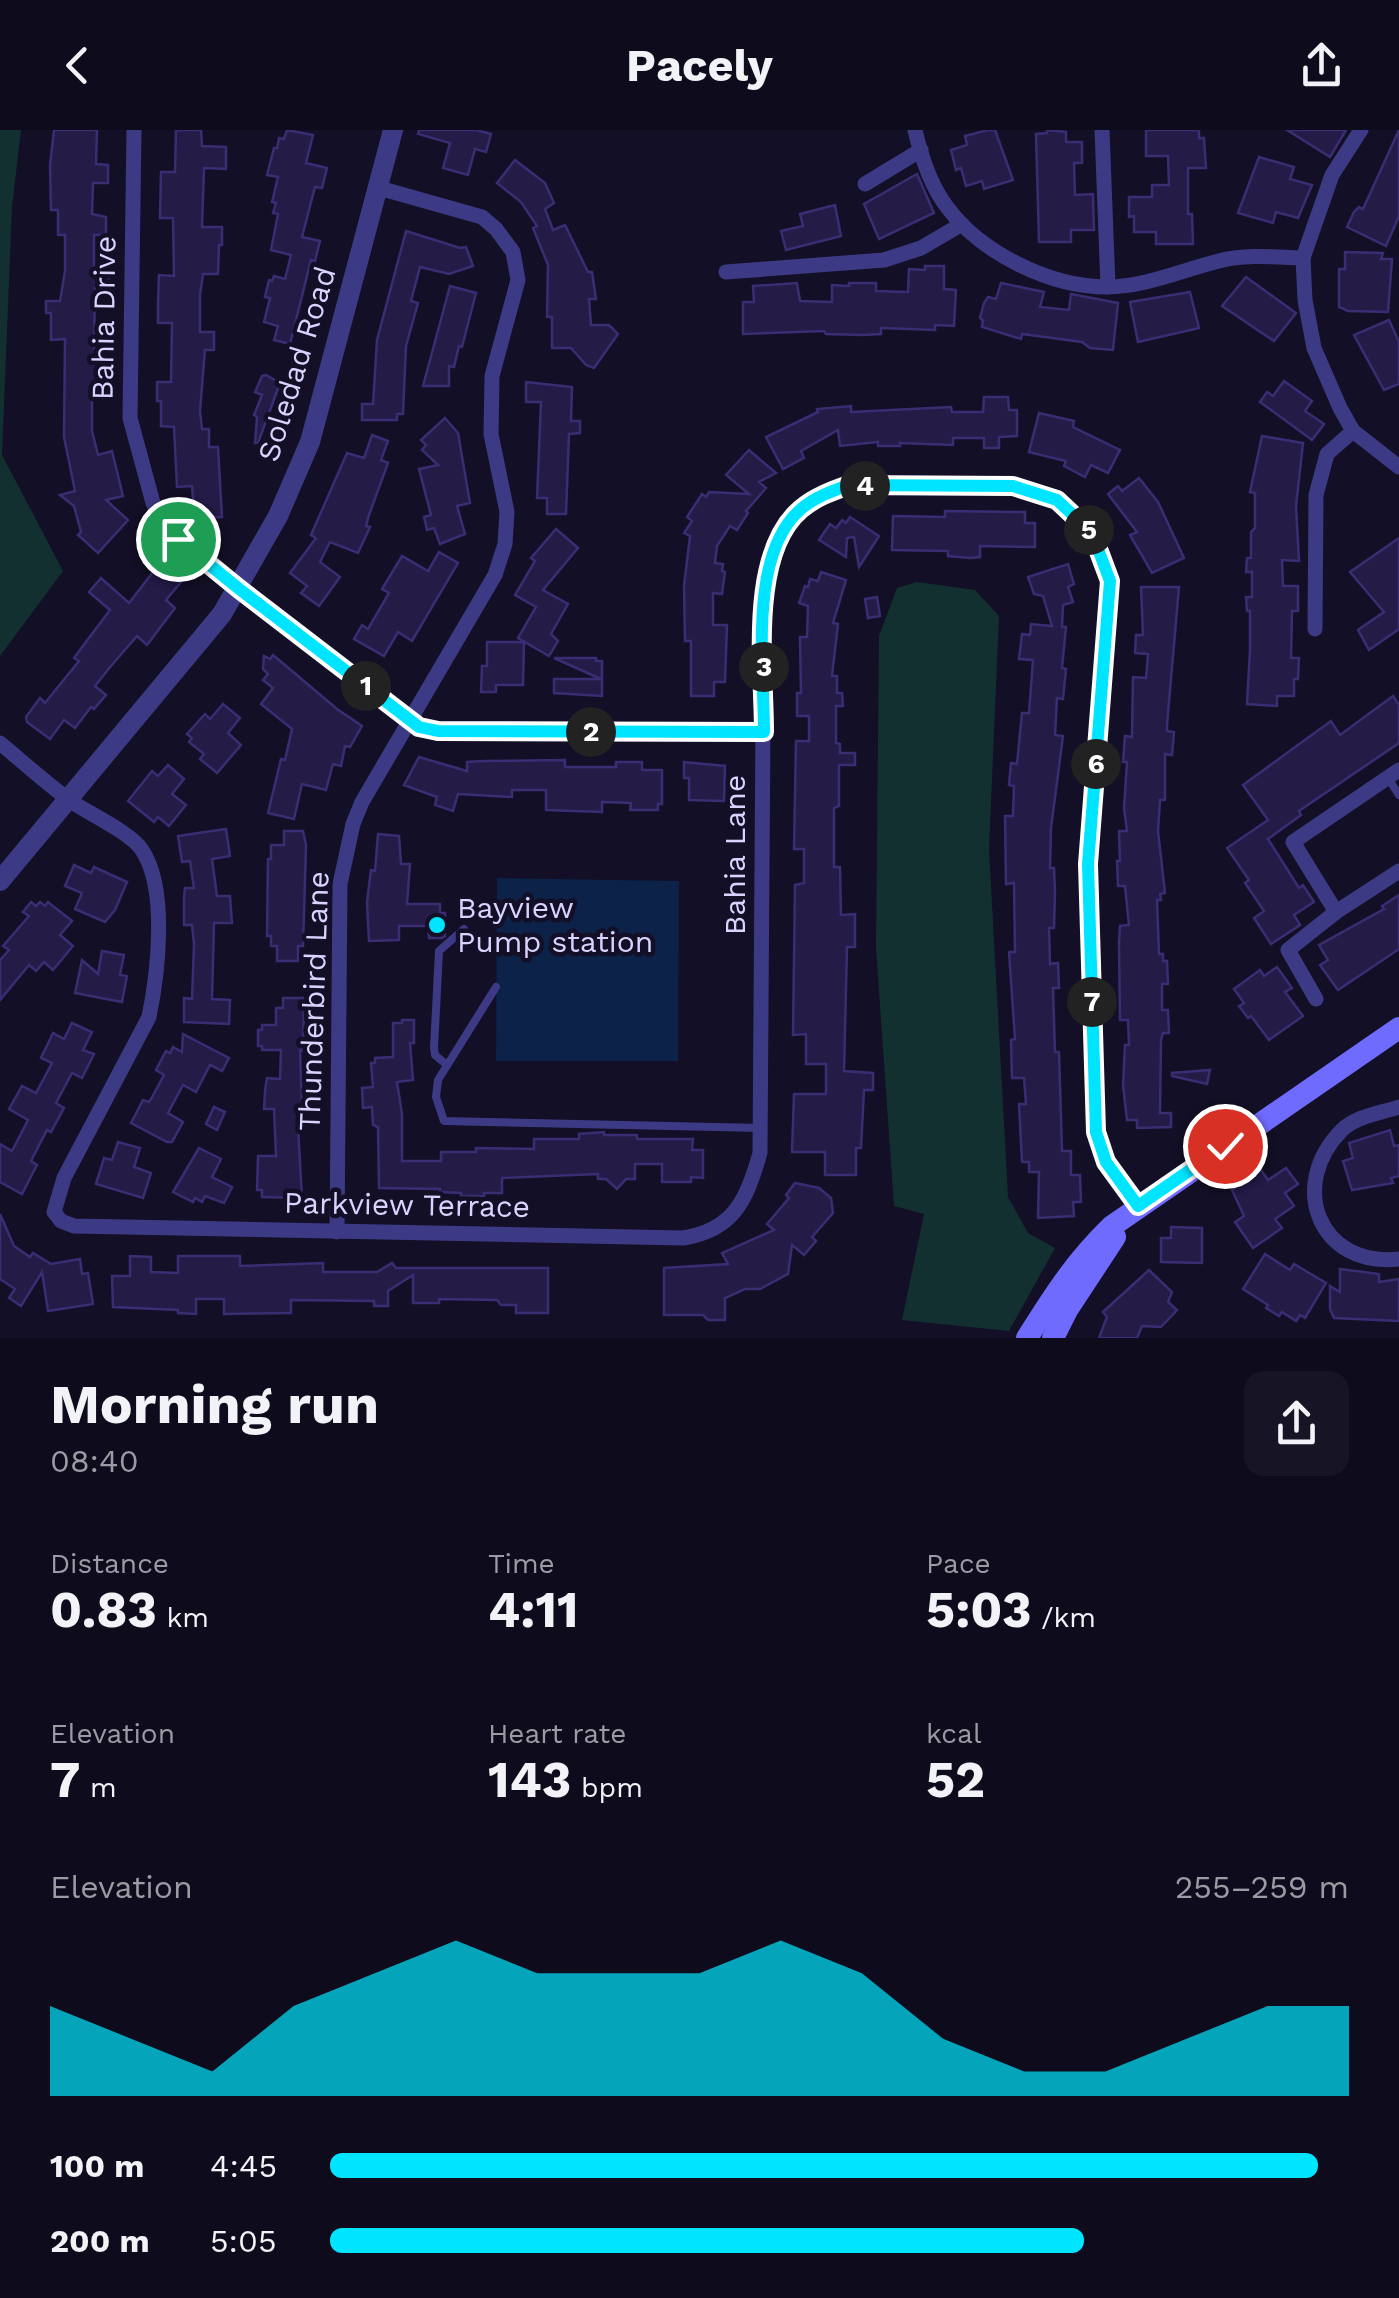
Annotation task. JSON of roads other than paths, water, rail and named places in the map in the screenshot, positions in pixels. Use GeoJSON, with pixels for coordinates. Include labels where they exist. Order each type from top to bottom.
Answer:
{"type":"FeatureCollection","features":[{"type":"Feature","properties":{"kind":"main road"},"geometry":{"type":"LineString","coordinates":[[1027,1338],[1079,1258],[1138,1206],[1399,1028]]}},
{"type":"Feature","properties":{"kind":"main road"},"geometry":{"type":"LineString","coordinates":[[1053,1338],[1066,1310],[1138,1206]]}},
{"type":"Feature","properties":{"kind":"street","name":"Bahia Drive"},"geometry":{"type":"LineString","coordinates":[[134,130],[130,418],[153,503],[178,539],[411,720]]}},
{"type":"Feature","properties":{"kind":"street","name":"Soledad Road"},"geometry":{"type":"LineString","coordinates":[[0,881],[222,614],[278,516],[310,442],[394,130]]}},
{"type":"Feature","properties":{"kind":"street"},"geometry":{"type":"LineString","coordinates":[[915,130],[945,205],[962,224],[1021,266],[1062,279],[1108,287],[1140,283],[1234,258],[1303,258]]}},
{"type":"Feature","properties":{"kind":"street"},"geometry":{"type":"LineString","coordinates":[[1102,130],[1108,287]]}},
{"type":"Feature","properties":{"kind":"street"},"geometry":{"type":"LineString","coordinates":[[1361,130],[1332,175],[1303,258],[1304,300],[1314,348],[1353,431],[1399,467]]}},
{"type":"Feature","properties":{"kind":"street"},"geometry":{"type":"LineString","coordinates":[[865,184],[921,150]]}},
{"type":"Feature","properties":{"kind":"street","name":"Thunderbird Lane"},"geometry":{"type":"LineString","coordinates":[[337,1232],[340,884],[352,824],[495,575],[505,544],[507,512],[491,434],[492,376],[518,280],[513,252],[496,228],[482,217],[378,188]]}},
{"type":"Feature","properties":{"kind":"street"},"geometry":{"type":"LineString","coordinates":[[726,272],[884,260],[922,248],[962,224]]}},
{"type":"Feature","properties":{"kind":"street"},"geometry":{"type":"LineString","coordinates":[[1316,629],[1316,495],[1327,454],[1353,431]]}},
{"type":"Feature","properties":{"kind":"street","name":"Bahia Lane"},"geometry":{"type":"LineString","coordinates":[[733,1215],[748,1194],[760,1153],[762,1128],[764,580],[772,548],[798,510],[849,485],[1013,486],[1057,500],[1092,533],[1110,581],[1088,864],[1096,1132],[1106,1162],[1138,1206]]}},
{"type":"Feature","properties":{"kind":"street"},"geometry":{"type":"LineString","coordinates":[[411,720],[419,727],[438,731],[764,732]]}},
{"type":"Feature","properties":{"kind":"street"},"geometry":{"type":"LineString","coordinates":[[0,743],[68,799]]}},
{"type":"Feature","properties":{"kind":"street"},"geometry":{"type":"LineString","coordinates":[[1336,912],[1293,842],[1393,774]]}},
{"type":"Feature","properties":{"kind":"street","name":"Parkview Terrace"},"geometry":{"type":"LineString","coordinates":[[68,799],[140,847],[158,893],[154,992],[149,1017],[64,1178],[54,1212],[61,1221],[74,1226],[683,1238],[703,1235],[733,1215]]}},
{"type":"Feature","properties":{"kind":"street"},"geometry":{"type":"LineString","coordinates":[[1316,999],[1288,950],[1336,912],[1399,871]]}},
{"type":"Feature","properties":{"kind":"street"},"geometry":{"type":"LineString","coordinates":[[1399,1107],[1344,1128],[1324,1152],[1313,1183],[1316,1208],[1330,1238],[1349,1253],[1379,1261],[1399,1259]]}},
{"type":"Feature","properties":{"kind":"lane"},"geometry":{"type":"LineString","coordinates":[[1393,774],[1399,795]]}},
{"type":"Feature","properties":{"kind":"lane"},"geometry":{"type":"LineString","coordinates":[[447,1065],[434,1048],[439,951],[464,929]]}},
{"type":"Feature","properties":{"kind":"lane"},"geometry":{"type":"LineString","coordinates":[[496,987],[438,1080],[436,1096],[444,1121],[762,1128]]}},
{"type":"Feature","properties":{"kind":"water"},"geometry":{"type":"Polygon","coordinates":[[[497,878],[679,881],[678,1061],[496,1061],[497,878]]]}},
{"type":"Feature","properties":{"kind":"place","name":"Bayview Pump station"},"geometry":{"type":"Point","coordinates":[437,925]}}]}
